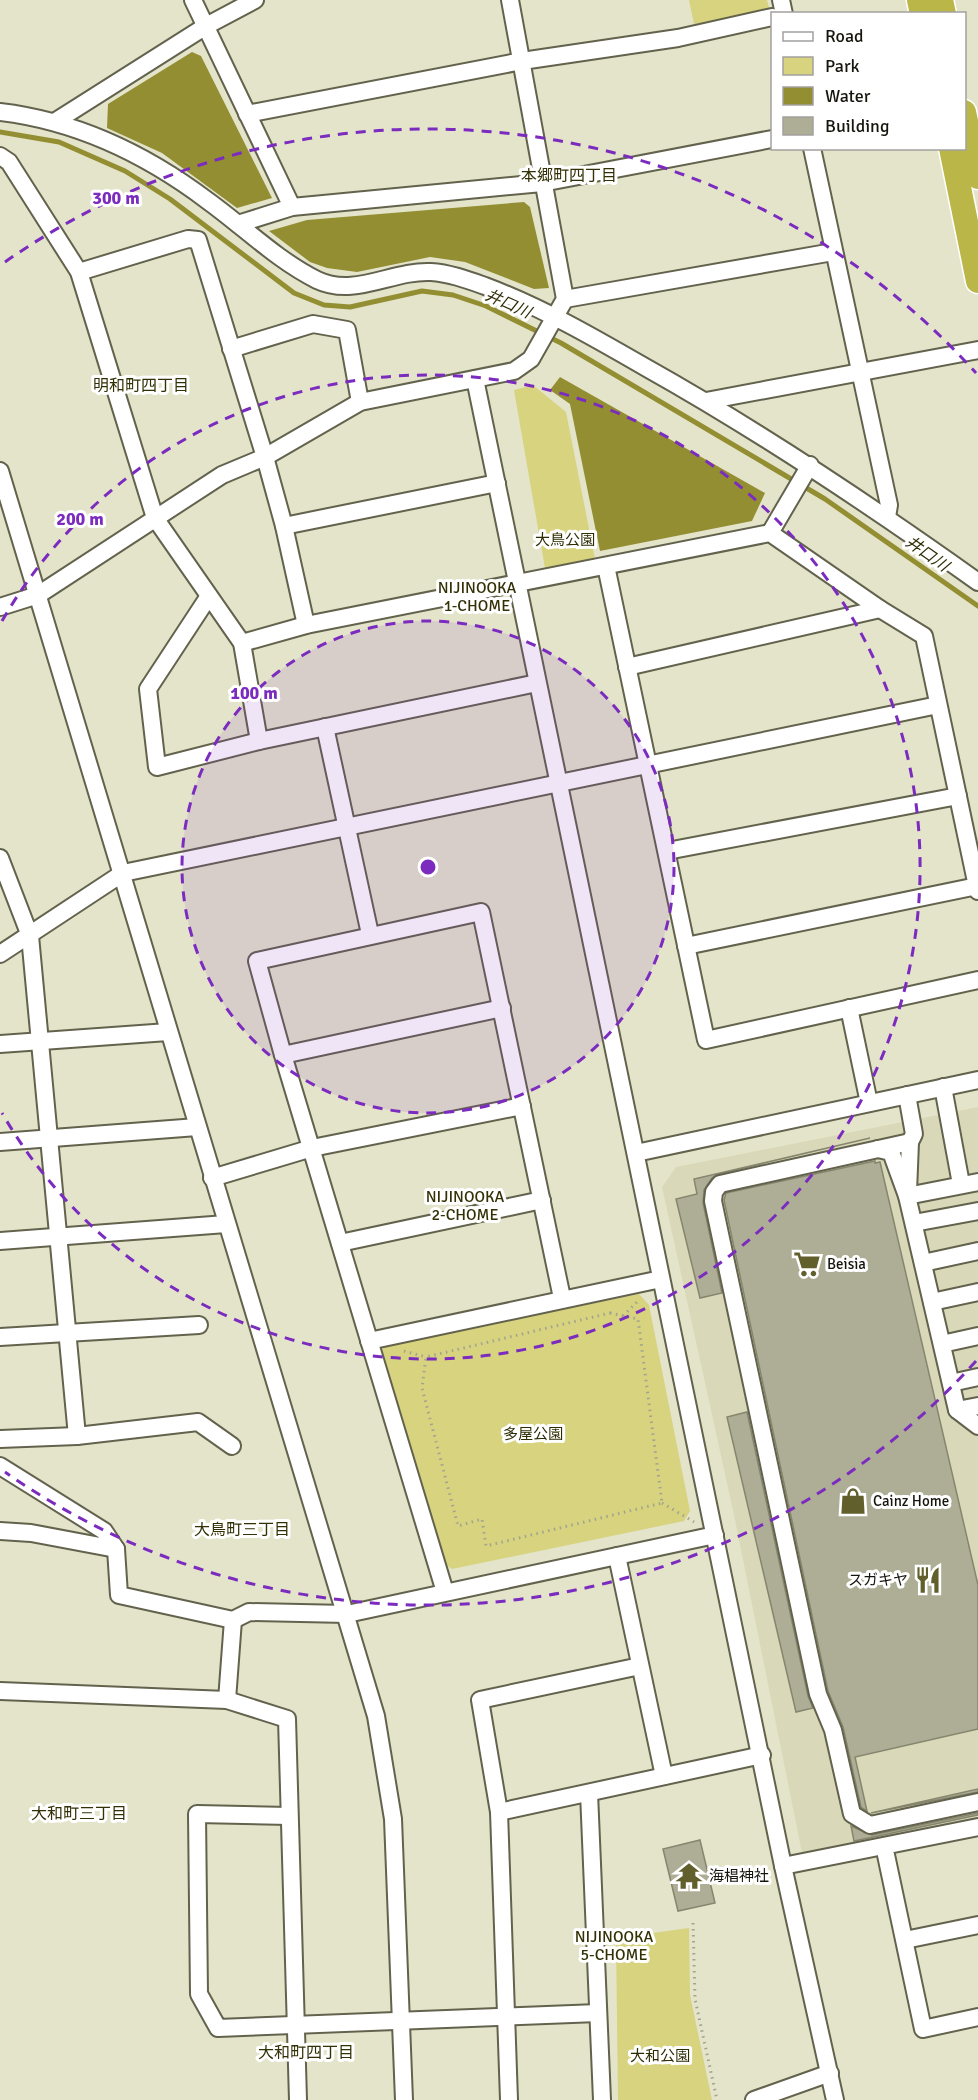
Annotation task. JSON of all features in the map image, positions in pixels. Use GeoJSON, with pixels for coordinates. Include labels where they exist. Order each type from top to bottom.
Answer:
{"type":"FeatureCollection","features":[{"type":"Feature","properties":{"kind":"highway"},"geometry":{"type":"LineString","coordinates":[[966,121],[978,177]]}},
{"type":"Feature","properties":{"kind":"highway"},"geometry":{"type":"LineString","coordinates":[[951,150],[978,280]]}},
{"type":"Feature","properties":{"kind":"street"},"geometry":{"type":"LineString","coordinates":[[193,0],[292,207]]}},
{"type":"Feature","properties":{"kind":"street"},"geometry":{"type":"LineString","coordinates":[[56,122],[206,26],[255,0]]}},
{"type":"Feature","properties":{"kind":"street"},"geometry":{"type":"LineString","coordinates":[[0,607],[38,595],[222,475],[265,457],[360,402],[514,371],[531,359],[565,299],[510,0]]}},
{"type":"Feature","properties":{"kind":"street"},"geometry":{"type":"LineString","coordinates":[[247,114],[522,62],[678,38],[771,17]]}},
{"type":"Feature","properties":{"kind":"street"},"geometry":{"type":"LineString","coordinates":[[0,112],[56,122],[107,141],[162,170],[292,266],[320,281],[345,286],[370,285],[405,274],[432,272],[488,287],[556,317],[706,401],[810,465],[978,582]]}},
{"type":"Feature","properties":{"kind":"street"},"geometry":{"type":"LineString","coordinates":[[238,224],[292,207],[542,183],[771,139]]}},
{"type":"Feature","properties":{"kind":"street"},"geometry":{"type":"LineString","coordinates":[[812,150],[858,371],[889,505],[887,517]]}},
{"type":"Feature","properties":{"kind":"street"},"geometry":{"type":"LineString","coordinates":[[0,156],[9,162],[79,272],[155,518],[242,643],[259,741]]}},
{"type":"Feature","properties":{"kind":"street"},"geometry":{"type":"LineString","coordinates":[[79,272],[188,238],[196,238],[265,457],[284,526],[306,625]]}},
{"type":"Feature","properties":{"kind":"street"},"geometry":{"type":"LineString","coordinates":[[565,299],[833,252]]}},
{"type":"Feature","properties":{"kind":"street"},"geometry":{"type":"LineString","coordinates":[[231,349],[313,324],[347,330],[360,402]]}},
{"type":"Feature","properties":{"kind":"street"},"geometry":{"type":"LineString","coordinates":[[706,401],[978,350]]}},
{"type":"Feature","properties":{"kind":"street"},"geometry":{"type":"LineString","coordinates":[[475,379],[516,585],[561,783],[661,1279],[835,2100]]}},
{"type":"Feature","properties":{"kind":"street"},"geometry":{"type":"LineString","coordinates":[[770,533],[810,465]]}},
{"type":"Feature","properties":{"kind":"street"},"geometry":{"type":"LineString","coordinates":[[0,471],[376,1716],[393,1819],[404,2100]]}},
{"type":"Feature","properties":{"kind":"street"},"geometry":{"type":"LineString","coordinates":[[284,526],[497,483]]}},
{"type":"Feature","properties":{"kind":"street"},"geometry":{"type":"LineString","coordinates":[[242,643],[306,625],[770,533],[880,609],[924,636],[978,891]]}},
{"type":"Feature","properties":{"kind":"street"},"geometry":{"type":"LineString","coordinates":[[606,566],[647,764],[668,851],[706,1040],[978,980]]}},
{"type":"Feature","properties":{"kind":"street"},"geometry":{"type":"LineString","coordinates":[[209,596],[148,689],[158,767],[259,741],[537,683]]}},
{"type":"Feature","properties":{"kind":"street"},"geometry":{"type":"LineString","coordinates":[[627,667],[880,609]]}},
{"type":"Feature","properties":{"kind":"street"},"geometry":{"type":"LineString","coordinates":[[0,954],[123,873],[938,705]]}},
{"type":"Feature","properties":{"kind":"street"},"geometry":{"type":"LineString","coordinates":[[325,728],[370,934]]}},
{"type":"Feature","properties":{"kind":"street"},"geometry":{"type":"LineString","coordinates":[[668,851],[958,796]]}},
{"type":"Feature","properties":{"kind":"street"},"geometry":{"type":"LineString","coordinates":[[0,858],[30,936],[77,1436]]}},
{"type":"Feature","properties":{"kind":"street"},"geometry":{"type":"LineString","coordinates":[[686,946],[977,886]]}},
{"type":"Feature","properties":{"kind":"street"},"geometry":{"type":"LineString","coordinates":[[445,1592],[283,1055],[257,961],[370,934],[481,912],[562,1299]]}},
{"type":"Feature","properties":{"kind":"street"},"geometry":{"type":"LineString","coordinates":[[283,1055],[502,1008]]}},
{"type":"Feature","properties":{"kind":"street"},"geometry":{"type":"LineString","coordinates":[[849,1008],[869,1103]]}},
{"type":"Feature","properties":{"kind":"street"},"geometry":{"type":"LineString","coordinates":[[0,1044],[168,1032]]}},
{"type":"Feature","properties":{"kind":"street"},"geometry":{"type":"LineString","coordinates":[[636,1153],[978,1080]]}},
{"type":"Feature","properties":{"kind":"street"},"geometry":{"type":"LineString","coordinates":[[907,1196],[970,1183],[943,1087]]}},
{"type":"Feature","properties":{"kind":"street"},"geometry":{"type":"LineString","coordinates":[[907,1095],[914,1134],[910,1142],[907,1196]]}},
{"type":"Feature","properties":{"kind":"street"},"geometry":{"type":"LineString","coordinates":[[212,1178],[312,1148],[522,1106]]}},
{"type":"Feature","properties":{"kind":"street"},"geometry":{"type":"LineString","coordinates":[[0,1142],[197,1127]]}},
{"type":"Feature","properties":{"kind":"street"},"geometry":{"type":"LineString","coordinates":[[910,1142],[720,1184],[714,1192],[713,1201],[818,1694],[833,1730],[852,1814],[870,1825],[978,1802]]}},
{"type":"Feature","properties":{"kind":"street"},"geometry":{"type":"LineString","coordinates":[[878,1149],[891,1152],[907,1196],[957,1410],[978,1426]]}},
{"type":"Feature","properties":{"kind":"street"},"geometry":{"type":"LineString","coordinates":[[340,1243],[542,1200]]}},
{"type":"Feature","properties":{"kind":"street"},"geometry":{"type":"LineString","coordinates":[[914,1223],[978,1211]]}},
{"type":"Feature","properties":{"kind":"street"},"geometry":{"type":"LineString","coordinates":[[0,1241],[226,1224]]}},
{"type":"Feature","properties":{"kind":"street"},"geometry":{"type":"LineString","coordinates":[[923,1263],[978,1251]]}},
{"type":"Feature","properties":{"kind":"street"},"geometry":{"type":"LineString","coordinates":[[369,1341],[661,1279]]}},
{"type":"Feature","properties":{"kind":"street"},"geometry":{"type":"LineString","coordinates":[[932,1302],[978,1292]]}},
{"type":"Feature","properties":{"kind":"street"},"geometry":{"type":"LineString","coordinates":[[0,1337],[199,1325]]}},
{"type":"Feature","properties":{"kind":"street"},"geometry":{"type":"LineString","coordinates":[[942,1344],[978,1336]]}},
{"type":"Feature","properties":{"kind":"street"},"geometry":{"type":"LineString","coordinates":[[951,1383],[978,1377]]}},
{"type":"Feature","properties":{"kind":"street"},"geometry":{"type":"LineString","coordinates":[[957,1410],[978,1406]]}},
{"type":"Feature","properties":{"kind":"street"},"geometry":{"type":"LineString","coordinates":[[0,1439],[77,1436],[198,1422],[232,1446]]}},
{"type":"Feature","properties":{"kind":"street"},"geometry":{"type":"LineString","coordinates":[[0,1466],[104,1531],[116,1549],[119,1595],[233,1620],[249,1612],[347,1614],[715,1535]]}},
{"type":"Feature","properties":{"kind":"street"},"geometry":{"type":"LineString","coordinates":[[0,1531],[31,1533],[116,1549]]}},
{"type":"Feature","properties":{"kind":"street"},"geometry":{"type":"LineString","coordinates":[[617,1556],[664,1776]]}},
{"type":"Feature","properties":{"kind":"street"},"geometry":{"type":"LineString","coordinates":[[227,1700],[233,1620]]}},
{"type":"Feature","properties":{"kind":"street"},"geometry":{"type":"LineString","coordinates":[[509,2100],[499,1812],[480,1700],[640,1666]]}},
{"type":"Feature","properties":{"kind":"street"},"geometry":{"type":"LineString","coordinates":[[0,1691],[227,1700],[287,1719],[294,2025],[298,2100]]}},
{"type":"Feature","properties":{"kind":"street"},"geometry":{"type":"LineString","coordinates":[[499,1812],[762,1755]]}},
{"type":"Feature","properties":{"kind":"street"},"geometry":{"type":"LineString","coordinates":[[589,1793],[602,2100]]}},
{"type":"Feature","properties":{"kind":"street"},"geometry":{"type":"LineString","coordinates":[[289,1816],[197,1814],[199,1994],[218,2028],[598,2013]]}},
{"type":"Feature","properties":{"kind":"street"},"geometry":{"type":"LineString","coordinates":[[785,1870],[978,1827]]}},
{"type":"Feature","properties":{"kind":"street"},"geometry":{"type":"LineString","coordinates":[[785,1870],[886,1855],[978,1835]]}},
{"type":"Feature","properties":{"kind":"street"},"geometry":{"type":"LineString","coordinates":[[886,1855],[923,2029],[978,2017]]}},
{"type":"Feature","properties":{"kind":"street"},"geometry":{"type":"LineString","coordinates":[[905,1940],[978,1924]]}},
{"type":"Feature","properties":{"kind":"street"},"geometry":{"type":"LineString","coordinates":[[754,2100],[830,2073]]}},
{"type":"Feature","properties":{"kind":"path"},"geometry":{"type":"LineString","coordinates":[[662,1503],[638,1319],[610,1313],[426,1357],[422,1388],[458,1526],[482,1520],[486,1546],[662,1503],[715,1535]]}},
{"type":"Feature","properties":{"kind":"path"},"geometry":{"type":"LineString","coordinates":[[693,1923],[695,1999],[717,2100]]}},
{"type":"Feature","properties":{"kind":"shaded area","name":"Cainz Home"},"geometry":{"type":"Polygon","coordinates":[[[978,1107],[978,1827],[803,1858],[734,1515],[662,1187],[676,1167],[978,1107]]]}},
{"type":"Feature","properties":{"kind":"green space"},"geometry":{"type":"Polygon","coordinates":[[[689,0],[767,0],[770,12],[694,24],[689,0]]]}},
{"type":"Feature","properties":{"kind":"green space","name":"大鳥公園"},"geometry":{"type":"Polygon","coordinates":[[[533,385],[566,412],[596,564],[546,574],[514,390],[533,385]]]}},
{"type":"Feature","properties":{"kind":"green space","name":"多屋公園"},"geometry":{"type":"Polygon","coordinates":[[[639,1294],[649,1305],[690,1511],[684,1521],[452,1569],[446,1565],[380,1353],[385,1346],[639,1294]]]}},
{"type":"Feature","properties":{"kind":"green space","name":"大和公園"},"geometry":{"type":"Polygon","coordinates":[[[689,1928],[690,1995],[712,2100],[618,2100],[616,1938],[689,1928]]]}},
{"type":"Feature","properties":{"kind":"water"},"geometry":{"type":"Polygon","coordinates":[[[192,52],[201,56],[272,198],[237,208],[162,153],[107,128],[108,104],[192,52]]]}},
{"type":"Feature","properties":{"kind":"water"},"geometry":{"type":"Polygon","coordinates":[[[524,202],[530,207],[549,288],[534,289],[465,262],[430,257],[357,272],[327,268],[310,262],[269,231],[307,220],[524,202]]]}},
{"type":"Feature","properties":{"kind":"water"},"geometry":{"type":"Polygon","coordinates":[[[560,377],[765,493],[752,521],[600,551],[570,404],[550,390],[560,377]]]}},
{"type":"Feature","properties":{"kind":"building"},"geometry":{"type":"Polygon","coordinates":[[[870,1138],[718,1174],[712,1178],[704,1190],[703,1203],[722,1293],[700,1298],[676,1199],[697,1194],[694,1179],[870,1138]]]}},
{"type":"Feature","properties":{"kind":"building","name":"Cainz Home"},"geometry":{"type":"Polygon","coordinates":[[[875,1161],[875,1163],[880,1162],[978,1585],[978,1729],[855,1757],[867,1811],[861,1807],[843,1727],[828,1691],[724,1200],[726,1193],[875,1161]]]}},
{"type":"Feature","properties":{"kind":"building"},"geometry":{"type":"Polygon","coordinates":[[[747,1412],[808,1696],[813,1708],[796,1712],[727,1417],[747,1412]]]}},
{"type":"Feature","properties":{"kind":"building"},"geometry":{"type":"Polygon","coordinates":[[[978,1789],[978,1792],[871,1813],[978,1789]]]}},
{"type":"Feature","properties":{"kind":"building"},"geometry":{"type":"Polygon","coordinates":[[[978,1813],[978,1815],[854,1841],[851,1826],[872,1835],[978,1813]]]}},
{"type":"Feature","properties":{"kind":"building","name":"海椙神社"},"geometry":{"type":"Polygon","coordinates":[[[700,1840],[715,1903],[678,1911],[663,1849],[700,1840]]]}},
{"type":"Feature","properties":{"kind":"waterway","name":"井口川"},"geometry":{"type":"LineString","coordinates":[[0,132],[59,142],[125,171],[170,199],[294,293],[324,305],[350,307],[422,291],[453,295],[486,306],[561,343],[825,499],[978,606]]}},
{"type":"Feature","properties":{"kind":"place","name":"Beisia"},"geometry":{"type":"Point","coordinates":[807,1264]}},
{"type":"Feature","properties":{"kind":"place","name":"Cainz Home"},"geometry":{"type":"Point","coordinates":[853,1501]}},
{"type":"Feature","properties":{"kind":"place","name":"スガキヤ"},"geometry":{"type":"Point","coordinates":[928,1580]}},
{"type":"Feature","properties":{"kind":"place","name":"海椙神社"},"geometry":{"type":"Point","coordinates":[689,1876]}},
{"type":"Feature","properties":{"kind":"district","name":"本郷町四丁目"},"geometry":{"type":"Point","coordinates":[569,176]}},
{"type":"Feature","properties":{"kind":"district","name":"明和町四丁目"},"geometry":{"type":"Point","coordinates":[141,386]}},
{"type":"Feature","properties":{"kind":"district","name":"NIJINOOKA 1-CHOME"},"geometry":{"type":"Point","coordinates":[477,597]}},
{"type":"Feature","properties":{"kind":"district","name":"NIJINOOKA 2-CHOME"},"geometry":{"type":"Point","coordinates":[465,1206]}},
{"type":"Feature","properties":{"kind":"district","name":"大鳥町三丁目"},"geometry":{"type":"Point","coordinates":[242,1530]}},
{"type":"Feature","properties":{"kind":"district","name":"大和町三丁目"},"geometry":{"type":"Point","coordinates":[79,1814]}},
{"type":"Feature","properties":{"kind":"district","name":"NIJINOOKA 5-CHOME"},"geometry":{"type":"Point","coordinates":[614,1946]}},
{"type":"Feature","properties":{"kind":"district","name":"大和町四丁目"},"geometry":{"type":"Point","coordinates":[306,2053]}}]}
